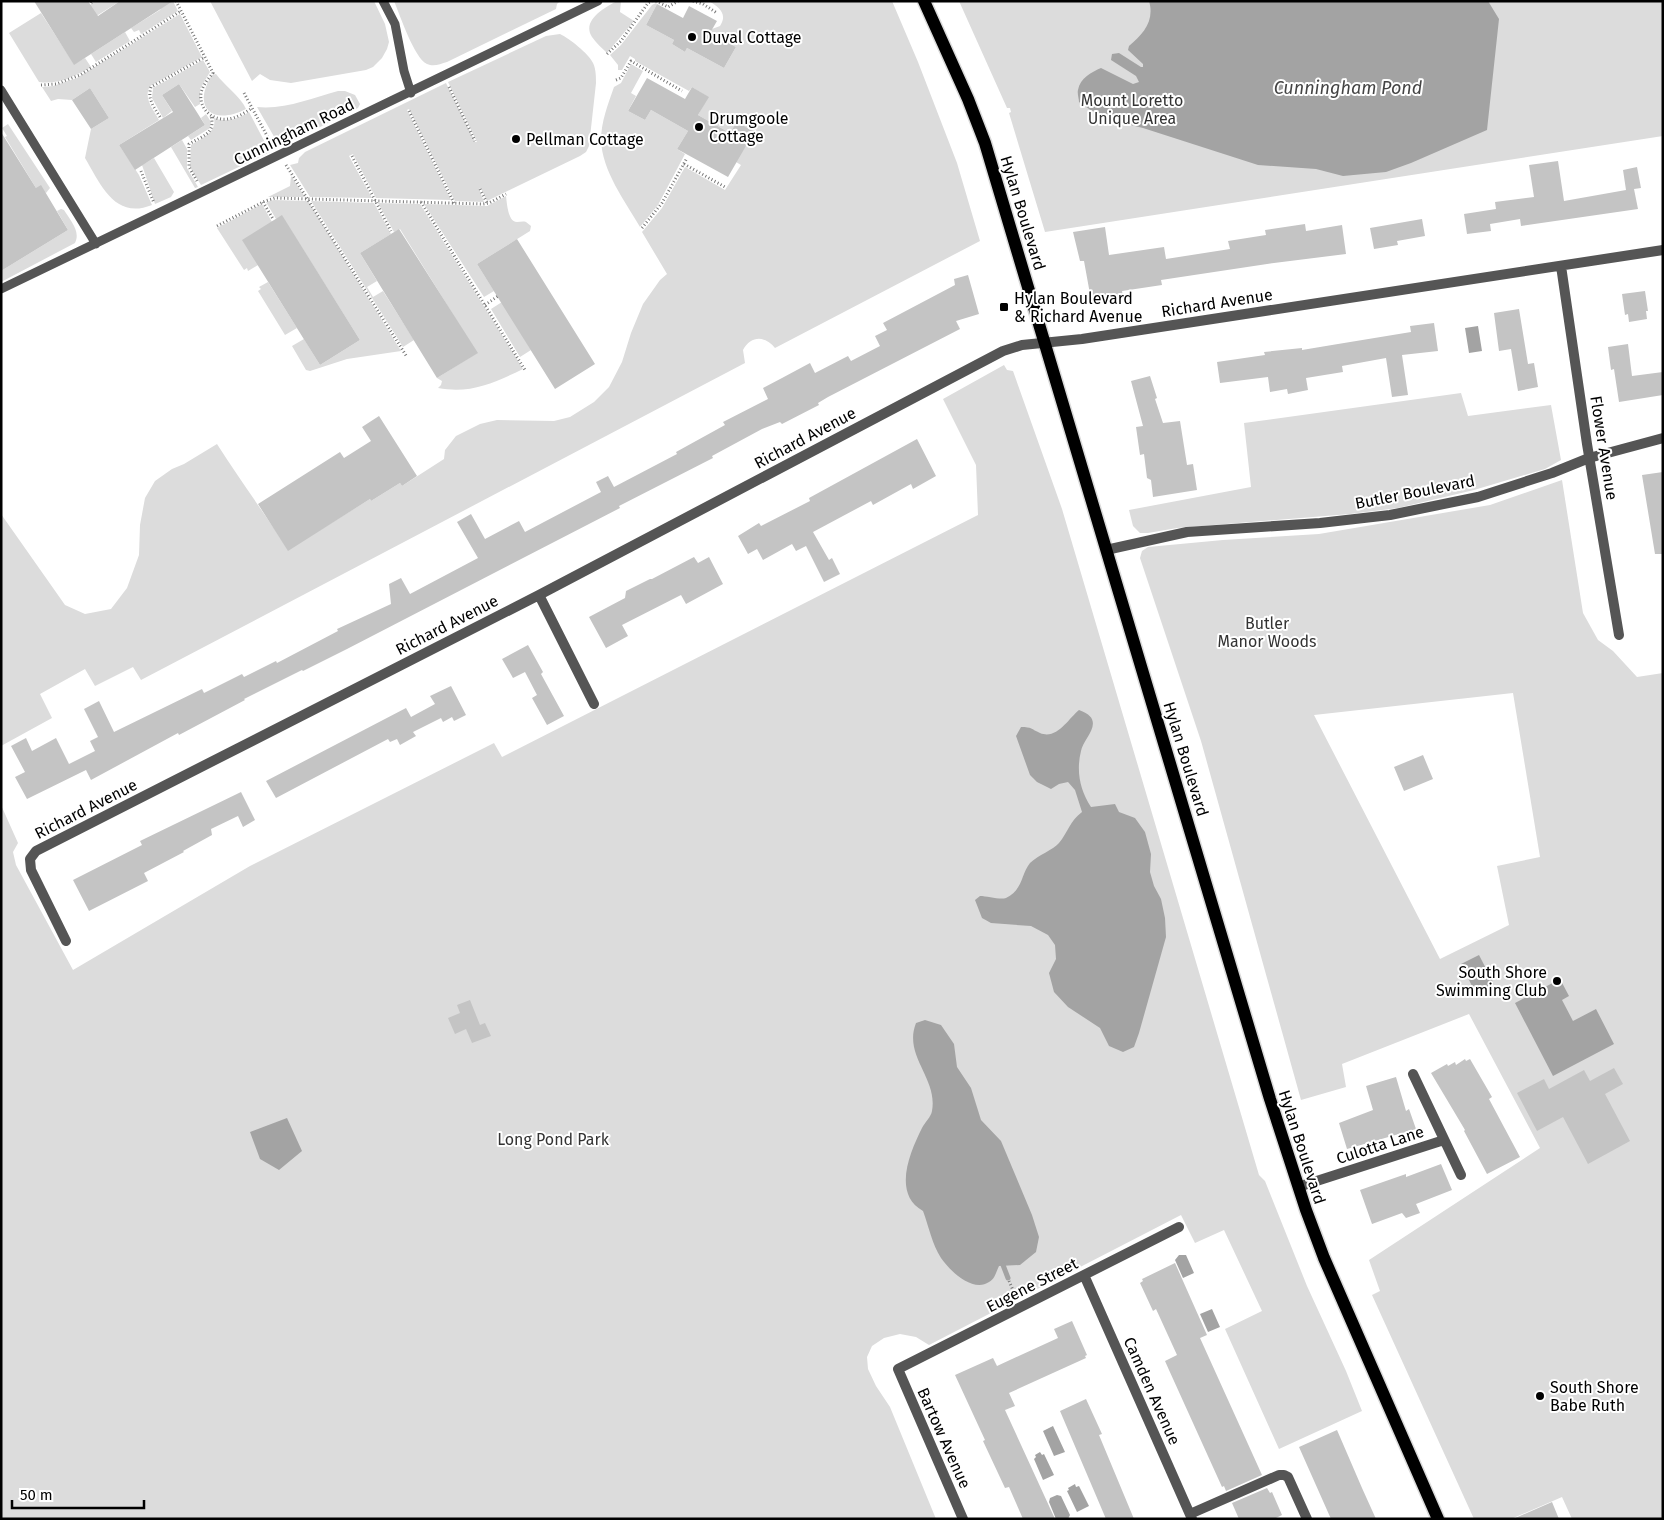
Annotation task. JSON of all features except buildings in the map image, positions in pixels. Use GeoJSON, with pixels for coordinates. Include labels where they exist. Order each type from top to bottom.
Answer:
{"type":"FeatureCollection","features":[{"type":"Feature","properties":{"kind":"main road","name":"Hylan Boulevard"},"geometry":{"type":"LineString","coordinates":[[924,1],[980,128],[1275,1118],[1298,1186],[1324,1258],[1438,1519]]}},
{"type":"Feature","properties":{"kind":"street","name":"Richard Avenue"},"geometry":{"type":"LineString","coordinates":[[66,941],[31,870],[30,859],[36,851],[539,595],[1004,350],[1022,345],[1082,339],[1663,250]]}},
{"type":"Feature","properties":{"kind":"street","name":"Flower Avenue"},"geometry":{"type":"LineString","coordinates":[[1561,266],[1619,635]]}},
{"type":"Feature","properties":{"kind":"street","name":"Butler Boulevard"},"geometry":{"type":"LineString","coordinates":[[1106,550],[1187,532],[1320,523],[1390,515],[1478,496],[1552,473],[1590,458],[1663,438]]}},
{"type":"Feature","properties":{"kind":"street"},"geometry":{"type":"LineString","coordinates":[[539,595],[594,704]]}},
{"type":"Feature","properties":{"kind":"street","name":"Culotta Lane"},"geometry":{"type":"LineString","coordinates":[[1413,1074],[1461,1175]]}},
{"type":"Feature","properties":{"kind":"street","name":"Culotta Lane"},"geometry":{"type":"LineString","coordinates":[[1298,1186],[1444,1140]]}},
{"type":"Feature","properties":{"kind":"street","name":"Eugene Street"},"geometry":{"type":"LineString","coordinates":[[898,1369],[1180,1227]]}},
{"type":"Feature","properties":{"kind":"street","name":"Camden Avenue"},"geometry":{"type":"LineString","coordinates":[[1084,1275],[1191,1516]]}},
{"type":"Feature","properties":{"kind":"street","name":"Bartow Avenue"},"geometry":{"type":"LineString","coordinates":[[898,1369],[963,1519]]}},
{"type":"Feature","properties":{"kind":"street"},"geometry":{"type":"LineString","coordinates":[[1191,1516],[1284,1475],[1288,1477],[1307,1519]]}},
{"type":"Feature","properties":{"kind":"lane"},"geometry":{"type":"LineString","coordinates":[[383,1],[395,24],[404,71],[411,93]]}},
{"type":"Feature","properties":{"kind":"lane","name":"Cunningham Road"},"geometry":{"type":"LineString","coordinates":[[1,289],[411,93],[598,1]]}},
{"type":"Feature","properties":{"kind":"lane"},"geometry":{"type":"LineString","coordinates":[[1,90],[96,244]]}},
{"type":"Feature","properties":{"kind":"path"},"geometry":{"type":"LineString","coordinates":[[176,1],[213,73],[203,88],[201,98],[203,106],[211,116],[213,123],[211,130],[189,144],[189,168],[200,186]]}},
{"type":"Feature","properties":{"kind":"path"},"geometry":{"type":"LineString","coordinates":[[607,54],[621,41],[648,3],[652,1]]}},
{"type":"Feature","properties":{"kind":"path"},"geometry":{"type":"LineString","coordinates":[[656,1],[668,7],[678,1]]}},
{"type":"Feature","properties":{"kind":"path"},"geometry":{"type":"LineString","coordinates":[[693,1],[717,12]]}},
{"type":"Feature","properties":{"kind":"path"},"geometry":{"type":"LineString","coordinates":[[41,85],[56,84],[80,75],[181,11]]}},
{"type":"Feature","properties":{"kind":"path"},"geometry":{"type":"LineString","coordinates":[[160,117],[150,98],[151,87],[205,57]]}},
{"type":"Feature","properties":{"kind":"path"},"geometry":{"type":"LineString","coordinates":[[616,80],[621,78],[630,61],[682,91]]}},
{"type":"Feature","properties":{"kind":"path"},"geometry":{"type":"LineString","coordinates":[[448,85],[475,141]]}},
{"type":"Feature","properties":{"kind":"path"},"geometry":{"type":"LineString","coordinates":[[244,93],[273,148]]}},
{"type":"Feature","properties":{"kind":"path"},"geometry":{"type":"LineString","coordinates":[[211,116],[227,119],[243,114],[252,108]]}},
{"type":"Feature","properties":{"kind":"path"},"geometry":{"type":"LineString","coordinates":[[409,111],[454,203]]}},
{"type":"Feature","properties":{"kind":"path"},"geometry":{"type":"LineString","coordinates":[[352,156],[391,232]]}},
{"type":"Feature","properties":{"kind":"path"},"geometry":{"type":"LineString","coordinates":[[642,228],[662,203],[687,158]]}},
{"type":"Feature","properties":{"kind":"path"},"geometry":{"type":"LineString","coordinates":[[285,164],[407,357]]}},
{"type":"Feature","properties":{"kind":"path"},"geometry":{"type":"LineString","coordinates":[[684,164],[725,187]]}},
{"type":"Feature","properties":{"kind":"path"},"geometry":{"type":"LineString","coordinates":[[141,171],[154,203]]}},
{"type":"Feature","properties":{"kind":"path"},"geometry":{"type":"LineString","coordinates":[[480,189],[487,203]]}},
{"type":"Feature","properties":{"kind":"path"},"geometry":{"type":"LineString","coordinates":[[217,226],[263,202],[275,198],[487,203],[506,194]]}},
{"type":"Feature","properties":{"kind":"path"},"geometry":{"type":"LineString","coordinates":[[263,202],[273,219]]}},
{"type":"Feature","properties":{"kind":"path"},"geometry":{"type":"LineString","coordinates":[[421,202],[525,370]]}},
{"type":"Feature","properties":{"kind":"path"},"geometry":{"type":"LineString","coordinates":[[485,305],[498,296]]}},
{"type":"Feature","properties":{"kind":"path"},"geometry":{"type":"LineString","coordinates":[[1009,1281],[1018,1301]]}},
{"type":"Feature","properties":{"kind":"green space"},"geometry":{"type":"Polygon","coordinates":[[[95,1],[120,1],[87,22],[90,5],[95,1]]]}},
{"type":"Feature","properties":{"kind":"green space"},"geometry":{"type":"Polygon","coordinates":[[[166,1],[173,1],[178,11],[141,34],[139,30],[134,32],[131,28],[160,10],[166,1]]]}},
{"type":"Feature","properties":{"kind":"green space"},"geometry":{"type":"Polygon","coordinates":[[[210,1],[374,1],[385,24],[389,42],[382,58],[373,67],[366,70],[291,83],[270,80],[260,74],[252,81],[210,1]]]}},
{"type":"Feature","properties":{"kind":"green space"},"geometry":{"type":"Polygon","coordinates":[[[394,1],[560,1],[556,9],[447,62],[432,65],[427,64],[417,54],[394,1]]]}},
{"type":"Feature","properties":{"kind":"green space"},"geometry":{"type":"Polygon","coordinates":[[[617,1],[621,1],[620,12],[634,21],[607,53],[592,37],[589,31],[590,25],[596,15],[617,1]]]}},
{"type":"Feature","properties":{"kind":"green space"},"geometry":{"type":"Polygon","coordinates":[[[709,1],[892,1],[957,163],[980,241],[775,348],[763,339],[750,342],[743,350],[745,363],[141,680],[133,667],[95,686],[85,669],[40,694],[52,718],[1,746],[1,514],[65,605],[85,614],[111,609],[127,588],[139,555],[140,525],[145,498],[155,481],[172,469],[217,444],[288,550],[370,499],[371,501],[400,483],[402,486],[444,459],[445,450],[456,436],[480,424],[497,420],[554,421],[570,417],[594,402],[609,387],[622,362],[643,304],[660,280],[667,274],[642,232],[662,208],[685,167],[725,190],[741,165],[736,162],[730,133],[698,115],[708,97],[692,87],[689,91],[635,61],[630,56],[622,70],[618,70],[618,65],[610,55],[621,45],[652,5],[656,3],[646,25],[674,40],[672,44],[685,52],[687,48],[724,68],[736,47],[710,33],[712,29],[720,26],[723,14],[719,8],[709,1]]]}},
{"type":"Feature","properties":{"kind":"green space","name":"Mount Loretto Unique Area"},"geometry":{"type":"Polygon","coordinates":[[[959,1],[1663,1],[1663,136],[1045,232],[1009,113],[1011,112],[1010,108],[1007,108],[959,1]]]}},
{"type":"Feature","properties":{"kind":"green space"},"geometry":{"type":"Polygon","coordinates":[[[41,13],[74,64],[85,58],[91,67],[60,81],[39,82],[9,33],[41,13]]]}},
{"type":"Feature","properties":{"kind":"green space"},"geometry":{"type":"Polygon","coordinates":[[[180,14],[202,57],[150,86],[148,99],[159,120],[119,145],[139,175],[152,205],[128,208],[119,204],[103,189],[85,158],[91,129],[109,118],[90,88],[72,100],[58,99],[51,101],[42,87],[53,86],[77,78],[180,14]]]}},
{"type":"Feature","properties":{"kind":"green space"},"geometry":{"type":"Polygon","coordinates":[[[125,32],[130,41],[96,62],[91,54],[125,32]]]}},
{"type":"Feature","properties":{"kind":"green space"},"geometry":{"type":"Polygon","coordinates":[[[560,34],[587,55],[593,63],[595,70],[596,83],[589,146],[586,152],[580,156],[487,201],[481,188],[479,189],[484,202],[455,201],[409,109],[407,110],[451,200],[376,198],[353,154],[349,156],[372,198],[310,197],[290,165],[298,163],[299,158],[305,152],[446,83],[475,142],[477,142],[448,82],[546,36],[560,34]]]}},
{"type":"Feature","properties":{"kind":"green space"},"geometry":{"type":"Polygon","coordinates":[[[203,60],[210,72],[200,89],[200,104],[195,107],[179,84],[162,95],[172,111],[163,118],[152,98],[153,88],[203,60]]]}},
{"type":"Feature","properties":{"kind":"green space"},"geometry":{"type":"Polygon","coordinates":[[[631,64],[643,71],[631,93],[636,96],[628,111],[645,120],[651,110],[688,131],[677,149],[685,154],[658,205],[640,227],[621,196],[605,163],[601,140],[607,106],[614,87],[621,83],[631,64]]]}},
{"type":"Feature","properties":{"kind":"green space"},"geometry":{"type":"Polygon","coordinates":[[[216,74],[241,100],[246,109],[224,116],[209,111],[205,105],[204,97],[206,87],[212,75],[216,74]]]}},
{"type":"Feature","properties":{"kind":"green space"},"geometry":{"type":"Polygon","coordinates":[[[338,91],[345,91],[355,95],[360,104],[358,108],[280,147],[257,107],[288,105],[338,91]]]}},
{"type":"Feature","properties":{"kind":"green space"},"geometry":{"type":"Polygon","coordinates":[[[249,112],[270,152],[201,185],[190,167],[191,145],[211,131],[214,118],[232,120],[249,112]]]}},
{"type":"Feature","properties":{"kind":"green space"},"geometry":{"type":"Polygon","coordinates":[[[206,114],[211,122],[210,128],[191,140],[188,136],[205,125],[201,118],[206,114]]]}},
{"type":"Feature","properties":{"kind":"green space"},"geometry":{"type":"Polygon","coordinates":[[[8,124],[50,188],[46,193],[36,188],[5,137],[7,136],[2,128],[8,124]]]}},
{"type":"Feature","properties":{"kind":"green space"},"geometry":{"type":"Polygon","coordinates":[[[182,140],[187,149],[187,168],[198,187],[195,188],[171,147],[182,140]]]}},
{"type":"Feature","properties":{"kind":"green space"},"geometry":{"type":"Polygon","coordinates":[[[154,158],[174,192],[171,197],[155,204],[142,165],[154,158]]]}},
{"type":"Feature","properties":{"kind":"green space"},"geometry":{"type":"Polygon","coordinates":[[[291,176],[305,197],[268,197],[290,186],[291,176]]]}},
{"type":"Feature","properties":{"kind":"green space"},"geometry":{"type":"Polygon","coordinates":[[[506,196],[508,212],[512,219],[517,222],[526,222],[531,226],[530,231],[477,264],[494,291],[484,297],[424,204],[487,206],[506,196]]]}},
{"type":"Feature","properties":{"kind":"green space"},"geometry":{"type":"Polygon","coordinates":[[[274,200],[308,201],[401,351],[347,359],[310,371],[306,370],[292,346],[304,339],[320,365],[360,340],[282,216],[276,219],[266,202],[274,200]]]}},
{"type":"Feature","properties":{"kind":"green space"},"geometry":{"type":"Polygon","coordinates":[[[311,201],[374,203],[391,234],[360,253],[377,281],[367,287],[373,297],[383,291],[414,340],[403,347],[311,201]]]}},
{"type":"Feature","properties":{"kind":"green space"},"geometry":{"type":"Polygon","coordinates":[[[378,203],[420,204],[523,369],[482,386],[461,390],[438,388],[442,381],[437,378],[477,353],[400,229],[394,232],[378,203]]]}},
{"type":"Feature","properties":{"kind":"green space"},"geometry":{"type":"Polygon","coordinates":[[[262,204],[272,222],[258,265],[248,271],[247,268],[244,270],[217,228],[262,204]]]}},
{"type":"Feature","properties":{"kind":"green space"},"geometry":{"type":"Polygon","coordinates":[[[64,210],[76,230],[75,243],[1,282],[1,271],[68,230],[57,211],[64,210]]]}},
{"type":"Feature","properties":{"kind":"green space"},"geometry":{"type":"Polygon","coordinates":[[[268,282],[297,328],[285,335],[258,291],[261,289],[259,287],[268,282]]]}},
{"type":"Feature","properties":{"kind":"green space"},"geometry":{"type":"Polygon","coordinates":[[[502,302],[531,350],[520,357],[491,309],[502,302]]]}},
{"type":"Feature","properties":{"kind":"green space","name":"Long Pond Park"},"geometry":{"type":"Polygon","coordinates":[[[1004,365],[1007,370],[1013,371],[1062,509],[1259,1175],[1265,1181],[1307,1286],[1362,1411],[1279,1449],[1225,1329],[1262,1311],[1224,1230],[1195,1243],[1181,1215],[929,1345],[916,1337],[900,1334],[884,1338],[872,1346],[867,1357],[868,1369],[876,1386],[890,1407],[936,1519],[1,1519],[1,805],[18,843],[13,852],[16,865],[73,970],[250,866],[494,743],[502,757],[978,515],[976,465],[943,399],[1004,365]]]}},
{"type":"Feature","properties":{"kind":"green space"},"geometry":{"type":"Polygon","coordinates":[[[1461,393],[1468,416],[1551,405],[1561,460],[1545,469],[1474,490],[1398,508],[1350,514],[1177,528],[1148,533],[1140,533],[1133,526],[1129,510],[1251,487],[1244,423],[1461,393]]]}},
{"type":"Feature","properties":{"kind":"green space","name":"Butler Manor Woods"},"geometry":{"type":"Polygon","coordinates":[[[1562,480],[1583,613],[1598,640],[1613,651],[1637,677],[1663,673],[1663,1519],[1572,1519],[1562,1497],[1511,1519],[1474,1519],[1372,1295],[1380,1291],[1369,1260],[1540,1148],[1469,1014],[1342,1064],[1346,1087],[1301,1100],[1201,741],[1140,558],[1142,551],[1148,547],[1319,534],[1490,505],[1562,480]],[[1513,693],[1314,715],[1440,959],[1509,925],[1497,866],[1540,857],[1513,693]]]}},
{"type":"Feature","properties":{"kind":"water","name":"Cunningham Pond"},"geometry":{"type":"Polygon","coordinates":[[[1149,1],[1488,1],[1499,19],[1487,130],[1386,172],[1343,176],[1316,169],[1258,165],[1143,128],[1102,118],[1079,102],[1079,86],[1087,76],[1101,68],[1133,84],[1139,82],[1136,76],[1111,60],[1112,54],[1119,53],[1143,67],[1143,64],[1128,50],[1129,46],[1143,32],[1149,21],[1149,1]]]}},
{"type":"Feature","properties":{"kind":"water"},"geometry":{"type":"Polygon","coordinates":[[[1478,326],[1482,351],[1469,353],[1465,328],[1478,326]]]}},
{"type":"Feature","properties":{"kind":"water"},"geometry":{"type":"Polygon","coordinates":[[[1079,710],[1092,719],[1093,724],[1081,751],[1080,758],[1079,773],[1084,794],[1091,807],[1115,804],[1119,812],[1135,818],[1145,832],[1151,854],[1150,872],[1154,886],[1161,899],[1165,918],[1166,937],[1139,1033],[1134,1047],[1123,1052],[1109,1046],[1100,1028],[1068,1007],[1054,992],[1049,973],[1056,959],[1055,945],[1048,935],[1031,926],[991,923],[982,918],[975,900],[980,896],[1006,898],[1012,895],[1019,886],[1030,863],[1059,843],[1082,812],[1075,790],[1068,782],[1059,784],[1051,789],[1037,782],[1030,775],[1016,736],[1021,727],[1040,733],[1052,734],[1062,728],[1079,710]]]}},
{"type":"Feature","properties":{"kind":"water"},"geometry":{"type":"Polygon","coordinates":[[[1479,955],[1494,984],[1476,994],[1461,964],[1479,955]]]}},
{"type":"Feature","properties":{"kind":"water"},"geometry":{"type":"Polygon","coordinates":[[[1560,979],[1569,996],[1562,1000],[1573,1021],[1596,1009],[1614,1044],[1553,1076],[1515,1003],[1560,979]]]}},
{"type":"Feature","properties":{"kind":"water"},"geometry":{"type":"Polygon","coordinates":[[[925,1020],[941,1025],[954,1044],[957,1067],[971,1088],[981,1120],[1001,1141],[1032,1215],[1039,1237],[1036,1252],[1020,1265],[999,1266],[993,1279],[983,1285],[969,1283],[962,1279],[945,1263],[935,1247],[923,1211],[914,1204],[908,1194],[906,1172],[909,1160],[917,1138],[932,1111],[933,1099],[917,1057],[913,1035],[916,1023],[925,1020]]]}},
{"type":"Feature","properties":{"kind":"water"},"geometry":{"type":"Polygon","coordinates":[[[287,1118],[302,1151],[279,1170],[260,1159],[250,1132],[287,1118]]]}},
{"type":"Feature","properties":{"kind":"water"},"geometry":{"type":"Polygon","coordinates":[[[1179,1255],[1186,1255],[1194,1273],[1183,1278],[1175,1260],[1179,1255]]]}},
{"type":"Feature","properties":{"kind":"water"},"geometry":{"type":"Polygon","coordinates":[[[1212,1309],[1220,1327],[1208,1332],[1200,1314],[1212,1309]]]}},
{"type":"Feature","properties":{"kind":"water"},"geometry":{"type":"Polygon","coordinates":[[[1053,1426],[1065,1452],[1054,1456],[1043,1431],[1053,1426]]]}},
{"type":"Feature","properties":{"kind":"water"},"geometry":{"type":"Polygon","coordinates":[[[1040,1452],[1042,1455],[1044,1454],[1054,1475],[1043,1480],[1034,1459],[1035,1455],[1040,1452]]]}},
{"type":"Feature","properties":{"kind":"water"},"geometry":{"type":"Polygon","coordinates":[[[1075,1484],[1076,1487],[1079,1486],[1089,1506],[1077,1512],[1067,1491],[1069,1490],[1068,1488],[1075,1484]]]}},
{"type":"Feature","properties":{"kind":"water"},"geometry":{"type":"Polygon","coordinates":[[[1057,1495],[1061,1496],[1070,1515],[1068,1519],[1056,1519],[1049,1502],[1050,1498],[1057,1495]]]}},
{"type":"Feature","properties":{"kind":"waterway"},"geometry":{"type":"LineString","coordinates":[[1003,1265],[1008,1278]]}},
{"type":"Feature","properties":{"kind":"place","name":"Duval Cottage"},"geometry":{"type":"Point","coordinates":[692,37]}},
{"type":"Feature","properties":{"kind":"place","name":"Drumgoole Cottage"},"geometry":{"type":"Point","coordinates":[699,127]}},
{"type":"Feature","properties":{"kind":"place","name":"Pellman Cottage"},"geometry":{"type":"Point","coordinates":[516,139]}},
{"type":"Feature","properties":{"kind":"place","name":"Hylan Boulevard & Richard Avenue"},"geometry":{"type":"Point","coordinates":[1004,307]}},
{"type":"Feature","properties":{"kind":"place","name":"South Shore Swimming Club"},"geometry":{"type":"Point","coordinates":[1557,981]}},
{"type":"Feature","properties":{"kind":"place","name":"South Shore Babe Ruth"},"geometry":{"type":"Point","coordinates":[1540,1396]}}]}
